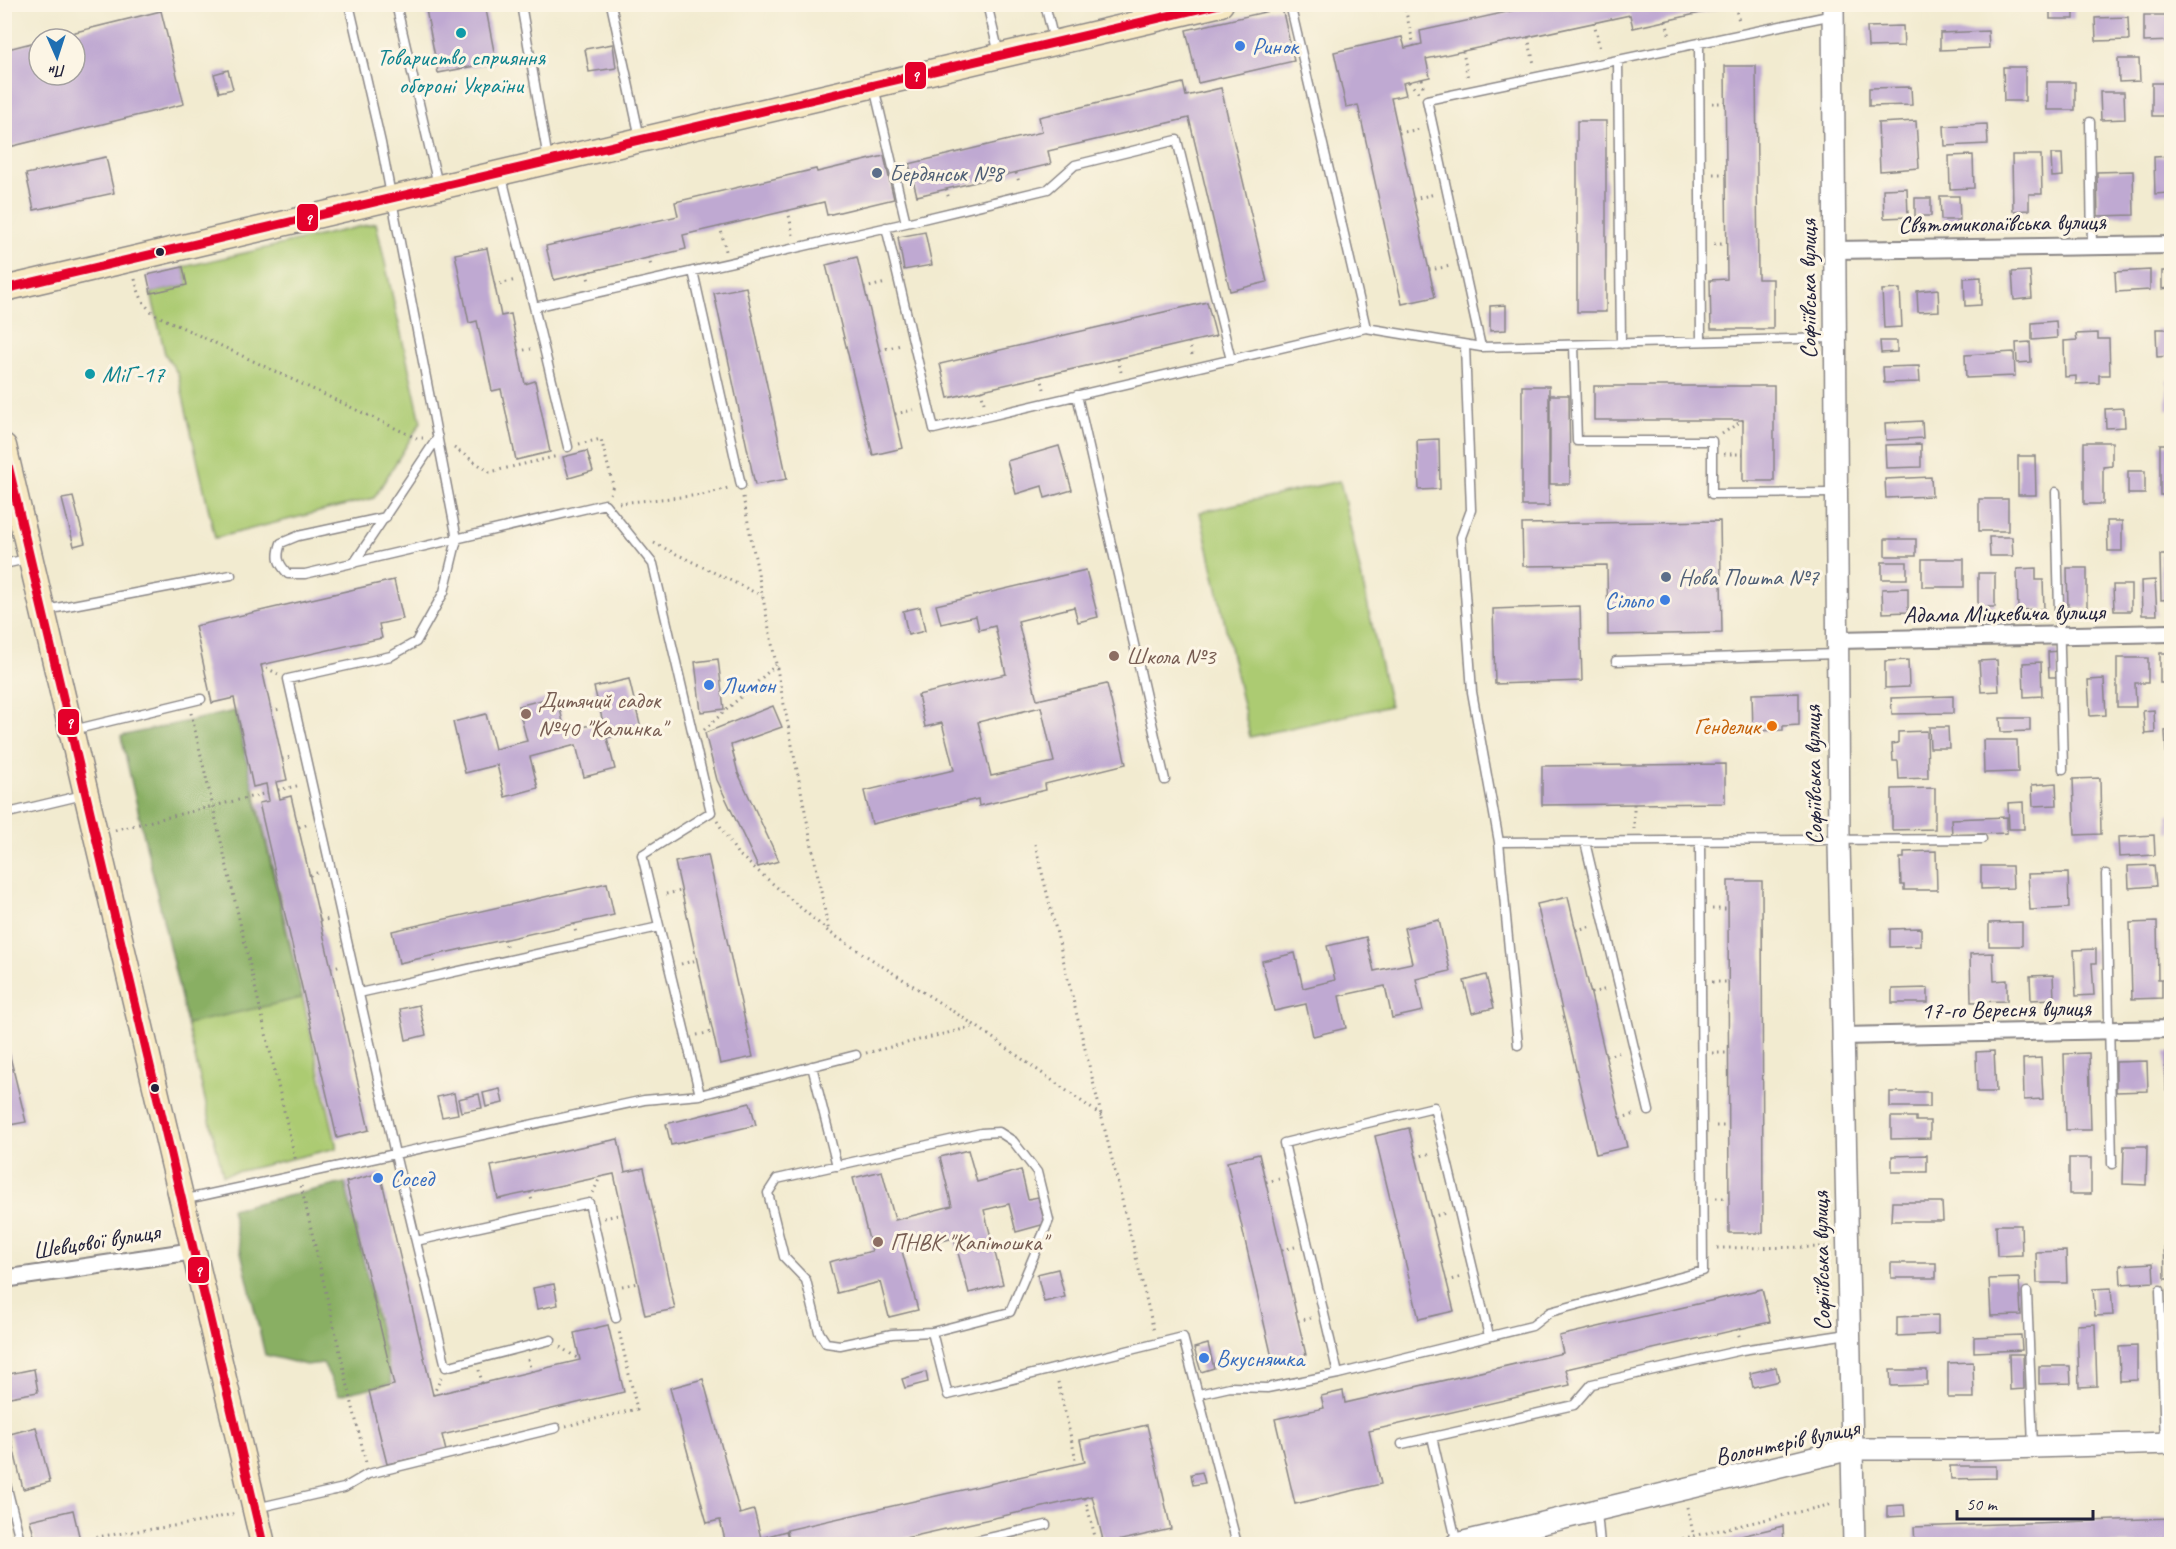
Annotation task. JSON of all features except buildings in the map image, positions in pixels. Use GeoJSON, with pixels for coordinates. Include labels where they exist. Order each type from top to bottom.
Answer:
{"type":"FeatureCollection","features":[{"type":"Feature","properties":{"kind":"main road"},"geometry":{"type":"LineString","coordinates":[[4,289],[1055,44],[1137,15],[1221,4]]}},
{"type":"Feature","properties":{"kind":"main road"},"geometry":{"type":"LineString","coordinates":[[4,446],[263,1545]]}},
{"type":"Feature","properties":{"kind":"street","name":"Софіївська вулиця"},"geometry":{"type":"LineString","coordinates":[[1833,10],[1839,842],[1854,1545]]}},
{"type":"Feature","properties":{"kind":"street","name":"Святомиколаївська вулиця"},"geometry":{"type":"LineString","coordinates":[[1834,250],[2172,245]]}},
{"type":"Feature","properties":{"kind":"street","name":"Адама Міцкевича вулиця"},"geometry":{"type":"LineString","coordinates":[[1837,647],[2172,633]]}},
{"type":"Feature","properties":{"kind":"street","name":"17-го Вересня вулиця"},"geometry":{"type":"LineString","coordinates":[[1842,1036],[2172,1029]]}},
{"type":"Feature","properties":{"kind":"street","name":"Шевцової вулиця"},"geometry":{"type":"LineString","coordinates":[[4,1279],[194,1251]]}},
{"type":"Feature","properties":{"kind":"street","name":"Волонтерів вулиця"},"geometry":{"type":"LineString","coordinates":[[1456,1544],[1851,1449],[2168,1443]]}},
{"type":"Feature","properties":{"kind":"lane"},"geometry":{"type":"LineString","coordinates":[[349,4],[381,143],[457,539],[444,592],[416,642],[391,656],[288,679],[395,1154],[446,1367],[552,1340]]}},
{"type":"Feature","properties":{"kind":"lane"},"geometry":{"type":"LineString","coordinates":[[396,4],[439,188]]}},
{"type":"Feature","properties":{"kind":"lane"},"geometry":{"type":"LineString","coordinates":[[521,4],[548,162]]}},
{"type":"Feature","properties":{"kind":"lane"},"geometry":{"type":"LineString","coordinates":[[611,4],[641,141]]}},
{"type":"Feature","properties":{"kind":"lane"},"geometry":{"type":"LineString","coordinates":[[987,4],[1000,57]]}},
{"type":"Feature","properties":{"kind":"lane"},"geometry":{"type":"LineString","coordinates":[[1045,4],[1055,44]]}},
{"type":"Feature","properties":{"kind":"lane"},"geometry":{"type":"LineString","coordinates":[[1290,4],[1366,328]]}},
{"type":"Feature","properties":{"kind":"lane"},"geometry":{"type":"LineString","coordinates":[[1481,347],[1427,100],[1699,43],[1833,10]]}},
{"type":"Feature","properties":{"kind":"lane"},"geometry":{"type":"LineString","coordinates":[[1699,43],[1701,342]]}},
{"type":"Feature","properties":{"kind":"lane"},"geometry":{"type":"LineString","coordinates":[[1618,60],[1621,344]]}},
{"type":"Feature","properties":{"kind":"lane"},"geometry":{"type":"LineString","coordinates":[[873,87],[906,223]]}},
{"type":"Feature","properties":{"kind":"lane"},"geometry":{"type":"LineString","coordinates":[[2090,122],[2092,246]]}},
{"type":"Feature","properties":{"kind":"lane"},"geometry":{"type":"LineString","coordinates":[[534,307],[1048,189],[1075,165],[1177,140],[1231,360]]}},
{"type":"Feature","properties":{"kind":"lane"},"geometry":{"type":"LineString","coordinates":[[501,173],[568,447]]}},
{"type":"Feature","properties":{"kind":"lane"},"geometry":{"type":"LineString","coordinates":[[886,227],[934,429],[1366,328],[1481,347],[1834,338]]}},
{"type":"Feature","properties":{"kind":"lane"},"geometry":{"type":"LineString","coordinates":[[693,271],[741,485]]}},
{"type":"Feature","properties":{"kind":"lane"},"geometry":{"type":"LineString","coordinates":[[1465,345],[1471,510],[1461,537],[1472,692],[1499,842],[1518,1045]]}},
{"type":"Feature","properties":{"kind":"lane"},"geometry":{"type":"LineString","coordinates":[[1574,345],[1577,441],[1712,441],[1712,494],[1836,492]]}},
{"type":"Feature","properties":{"kind":"lane"},"geometry":{"type":"LineString","coordinates":[[1077,395],[1165,780]]}},
{"type":"Feature","properties":{"kind":"lane"},"geometry":{"type":"LineString","coordinates":[[354,563],[438,437]]}},
{"type":"Feature","properties":{"kind":"lane"},"geometry":{"type":"LineString","coordinates":[[2056,492],[2063,769]]}},
{"type":"Feature","properties":{"kind":"lane"},"geometry":{"type":"LineString","coordinates":[[386,517],[298,536],[281,543],[277,555],[279,564],[288,574],[305,574],[605,504],[652,564],[711,812],[642,855],[700,1095]]}},
{"type":"Feature","properties":{"kind":"lane"},"geometry":{"type":"LineString","coordinates":[[4,564],[31,558]]}},
{"type":"Feature","properties":{"kind":"lane"},"geometry":{"type":"LineString","coordinates":[[43,610],[231,575]]}},
{"type":"Feature","properties":{"kind":"lane"},"geometry":{"type":"LineString","coordinates":[[1616,662],[1837,647]]}},
{"type":"Feature","properties":{"kind":"lane"},"geometry":{"type":"LineString","coordinates":[[71,730],[201,699]]}},
{"type":"Feature","properties":{"kind":"lane"},"geometry":{"type":"LineString","coordinates":[[4,814],[87,794]]}},
{"type":"Feature","properties":{"kind":"lane"},"geometry":{"type":"LineString","coordinates":[[1499,842],[1982,840]]}},
{"type":"Feature","properties":{"kind":"lane"},"geometry":{"type":"LineString","coordinates":[[1199,1394],[1230,1388],[1267,1388],[1338,1374],[1532,1326],[1550,1312],[1703,1271],[1700,841]]}},
{"type":"Feature","properties":{"kind":"lane"},"geometry":{"type":"LineString","coordinates":[[1585,842],[1649,1111]]}},
{"type":"Feature","properties":{"kind":"lane"},"geometry":{"type":"LineString","coordinates":[[2106,874],[2112,1164]]}},
{"type":"Feature","properties":{"kind":"lane"},"geometry":{"type":"LineString","coordinates":[[359,993],[659,927]]}},
{"type":"Feature","properties":{"kind":"lane"},"geometry":{"type":"LineString","coordinates":[[182,1200],[644,1100],[700,1095],[856,1055]]}},
{"type":"Feature","properties":{"kind":"lane"},"geometry":{"type":"LineString","coordinates":[[812,1066],[837,1166]]}},
{"type":"Feature","properties":{"kind":"lane"},"geometry":{"type":"LineString","coordinates":[[1338,1374],[1284,1143],[1434,1107],[1489,1336]]}},
{"type":"Feature","properties":{"kind":"lane"},"geometry":{"type":"LineString","coordinates":[[981,1132],[999,1132],[1019,1147],[1037,1172],[1049,1220],[1010,1312],[932,1332],[892,1334],[840,1345],[826,1343],[819,1332],[806,1280],[783,1257],[768,1193],[777,1179],[981,1132]]}},
{"type":"Feature","properties":{"kind":"lane"},"geometry":{"type":"LineString","coordinates":[[416,1241],[589,1203],[616,1318]]}},
{"type":"Feature","properties":{"kind":"lane"},"geometry":{"type":"LineString","coordinates":[[2160,1290],[2168,1443]]}},
{"type":"Feature","properties":{"kind":"lane"},"geometry":{"type":"LineString","coordinates":[[2027,1292],[2033,1447]]}},
{"type":"Feature","properties":{"kind":"lane"},"geometry":{"type":"LineString","coordinates":[[932,1332],[948,1395],[1183,1337],[1237,1545]]}},
{"type":"Feature","properties":{"kind":"lane"},"geometry":{"type":"LineString","coordinates":[[1402,1444],[1574,1405],[1592,1384],[1742,1350],[1848,1334]]}},
{"type":"Feature","properties":{"kind":"lane"},"geometry":{"type":"LineString","coordinates":[[254,1508],[344,1488],[368,1474],[556,1428]]}},
{"type":"Feature","properties":{"kind":"lane"},"geometry":{"type":"LineString","coordinates":[[1432,1437],[1456,1544]]}},
{"type":"Feature","properties":{"kind":"lane"},"geometry":{"type":"LineString","coordinates":[[4,1476],[21,1545]]}},
{"type":"Feature","properties":{"kind":"lane"},"geometry":{"type":"LineString","coordinates":[[1596,1511],[1600,1545]]}},
{"type":"Feature","properties":{"kind":"lane"},"geometry":{"type":"LineString","coordinates":[[962,1545],[1046,1525]]}},
{"type":"Feature","properties":{"kind":"path"},"geometry":{"type":"LineString","coordinates":[[1404,4],[1414,46]]}},
{"type":"Feature","properties":{"kind":"path"},"geometry":{"type":"LineString","coordinates":[[1594,22],[1603,63]]}},
{"type":"Feature","properties":{"kind":"path"},"geometry":{"type":"LineString","coordinates":[[1528,37],[1537,77]]}},
{"type":"Feature","properties":{"kind":"path"},"geometry":{"type":"LineString","coordinates":[[1463,51],[1471,91]]}},
{"type":"Feature","properties":{"kind":"path"},"geometry":{"type":"LineString","coordinates":[[1399,133],[1432,126]]}},
{"type":"Feature","properties":{"kind":"path"},"geometry":{"type":"LineString","coordinates":[[1413,199],[1447,192]]}},
{"type":"Feature","properties":{"kind":"path"},"geometry":{"type":"LineString","coordinates":[[788,210],[796,248]]}},
{"type":"Feature","properties":{"kind":"path"},"geometry":{"type":"LineString","coordinates":[[720,226],[729,263]]}},
{"type":"Feature","properties":{"kind":"path"},"geometry":{"type":"LineString","coordinates":[[1429,270],[1462,263]]}},
{"type":"Feature","properties":{"kind":"path"},"geometry":{"type":"LineString","coordinates":[[494,285],[527,278]]}},
{"type":"Feature","properties":{"kind":"path"},"geometry":{"type":"LineString","coordinates":[[864,288],[899,280]]}},
{"type":"Feature","properties":{"kind":"path"},"geometry":{"type":"LineString","coordinates":[[141,298],[148,311],[158,316],[416,438],[438,437],[490,472],[556,457],[568,447],[601,439],[613,485],[605,504],[702,495],[741,485],[829,932]]}},
{"type":"Feature","properties":{"kind":"path"},"geometry":{"type":"LineString","coordinates":[[880,350],[914,342]]}},
{"type":"Feature","properties":{"kind":"path"},"geometry":{"type":"LineString","coordinates":[[895,414],[929,406]]}},
{"type":"Feature","properties":{"kind":"path"},"geometry":{"type":"LineString","coordinates":[[1712,441],[1743,420]]}},
{"type":"Feature","properties":{"kind":"path"},"geometry":{"type":"LineString","coordinates":[[1712,454],[1743,454]]}},
{"type":"Feature","properties":{"kind":"path"},"geometry":{"type":"LineString","coordinates":[[625,529],[762,596]]}},
{"type":"Feature","properties":{"kind":"path"},"geometry":{"type":"LineString","coordinates":[[261,665],[288,679]]}},
{"type":"Feature","properties":{"kind":"path"},"geometry":{"type":"LineString","coordinates":[[693,739],[776,665]]}},
{"type":"Feature","properties":{"kind":"path"},"geometry":{"type":"LineString","coordinates":[[189,702],[368,1474]]}},
{"type":"Feature","properties":{"kind":"path"},"geometry":{"type":"LineString","coordinates":[[278,790],[311,782]]}},
{"type":"Feature","properties":{"kind":"path"},"geometry":{"type":"LineString","coordinates":[[96,835],[267,793]]}},
{"type":"Feature","properties":{"kind":"path"},"geometry":{"type":"LineString","coordinates":[[1634,804],[1634,841]]}},
{"type":"Feature","properties":{"kind":"path"},"geometry":{"type":"LineString","coordinates":[[711,812],[737,853],[829,932],[976,1026],[1103,1117]]}},
{"type":"Feature","properties":{"kind":"path"},"geometry":{"type":"LineString","coordinates":[[1035,844],[1157,1343]]}},
{"type":"Feature","properties":{"kind":"path"},"geometry":{"type":"LineString","coordinates":[[856,1055],[976,1026]]}},
{"type":"Feature","properties":{"kind":"path"},"geometry":{"type":"LineString","coordinates":[[1703,1248],[1847,1246]]}},
{"type":"Feature","properties":{"kind":"path"},"geometry":{"type":"LineString","coordinates":[[556,1428],[637,1409],[616,1318]]}},
{"type":"Feature","properties":{"kind":"path"},"geometry":{"type":"LineString","coordinates":[[552,1340],[580,1360]]}},
{"type":"Feature","properties":{"kind":"path"},"geometry":{"type":"LineString","coordinates":[[433,1395],[446,1367]]}},
{"type":"Feature","properties":{"kind":"path"},"geometry":{"type":"LineString","coordinates":[[1055,1368],[1077,1464]]}},
{"type":"Feature","properties":{"kind":"path"},"geometry":{"type":"LineString","coordinates":[[1684,1491],[1696,1545]]}},
{"type":"Feature","properties":{"kind":"path"},"geometry":{"type":"LineString","coordinates":[[1085,1498],[1097,1545]]}},
{"type":"Feature","properties":{"kind":"path"},"geometry":{"type":"LineString","coordinates":[[1659,1545],[1852,1500]]}},
{"type":"Feature","properties":{"kind":"path"},"geometry":{"type":"LineString","coordinates":[[96,1537],[201,1522],[254,1508]]}},
{"type":"Feature","properties":{"kind":"path"},"geometry":{"type":"LineString","coordinates":[[903,1539],[904,1545]]}},
{"type":"Feature","properties":{"kind":"green space"},"geometry":{"type":"Polygon","coordinates":[[[376,223],[421,422],[374,498],[215,538],[178,374],[165,354],[151,293],[187,285],[183,267],[376,223]]]}},
{"type":"Feature","properties":{"kind":"green space"},"geometry":{"type":"Polygon","coordinates":[[[1340,481],[1390,706],[1250,737],[1200,512],[1340,481]]]}},
{"type":"Feature","properties":{"kind":"green space"},"geometry":{"type":"Polygon","coordinates":[[[235,711],[302,998],[187,1024],[121,736],[235,711]]]}},
{"type":"Feature","properties":{"kind":"green space"},"geometry":{"type":"Polygon","coordinates":[[[237,713],[337,1148],[223,1175],[187,1024],[190,1023],[198,722],[237,713]]]}},
{"type":"Feature","properties":{"kind":"green space"},"geometry":{"type":"Polygon","coordinates":[[[345,1183],[392,1383],[339,1395],[323,1363],[306,1365],[265,1355],[231,1209],[345,1183]]]}},
{"type":"Feature","properties":{"kind":"transit line","name":"9"},"geometry":{"type":"LineString","coordinates":[[4,289],[1219,4]]}},
{"type":"Feature","properties":{"kind":"transit line","name":"9"},"geometry":{"type":"LineString","coordinates":[[4,448],[263,1544]]}},
{"type":"Feature","properties":{"kind":"place","name":"Товариство сприяння обороні України"},"geometry":{"type":"Point","coordinates":[461,33]}},
{"type":"Feature","properties":{"kind":"place","name":"Ринок"},"geometry":{"type":"Point","coordinates":[1240,46]}},
{"type":"Feature","properties":{"kind":"place","name":"Бердянськ №8"},"geometry":{"type":"Point","coordinates":[877,173]}},
{"type":"Feature","properties":{"kind":"place","name":"МіГ-17"},"geometry":{"type":"Point","coordinates":[90,374]}},
{"type":"Feature","properties":{"kind":"place","name":"Нова Пошта №7"},"geometry":{"type":"Point","coordinates":[1666,577]}},
{"type":"Feature","properties":{"kind":"place","name":"Сільпо"},"geometry":{"type":"Point","coordinates":[1665,600]}},
{"type":"Feature","properties":{"kind":"place","name":"Школа №3"},"geometry":{"type":"Point","coordinates":[1114,656]}},
{"type":"Feature","properties":{"kind":"place","name":"Лимон"},"geometry":{"type":"Point","coordinates":[709,685]}},
{"type":"Feature","properties":{"kind":"place","name":"Дитячий садок №40 \"Калинка\""},"geometry":{"type":"Point","coordinates":[526,714]}},
{"type":"Feature","properties":{"kind":"place","name":"Генделик"},"geometry":{"type":"Point","coordinates":[1772,726]}},
{"type":"Feature","properties":{"kind":"place","name":"Сосед"},"geometry":{"type":"Point","coordinates":[378,1178]}},
{"type":"Feature","properties":{"kind":"place","name":"ПНВК \"Капітошка\""},"geometry":{"type":"Point","coordinates":[878,1242]}},
{"type":"Feature","properties":{"kind":"place","name":"Вкусняшка"},"geometry":{"type":"Point","coordinates":[1204,1358]}}]}
